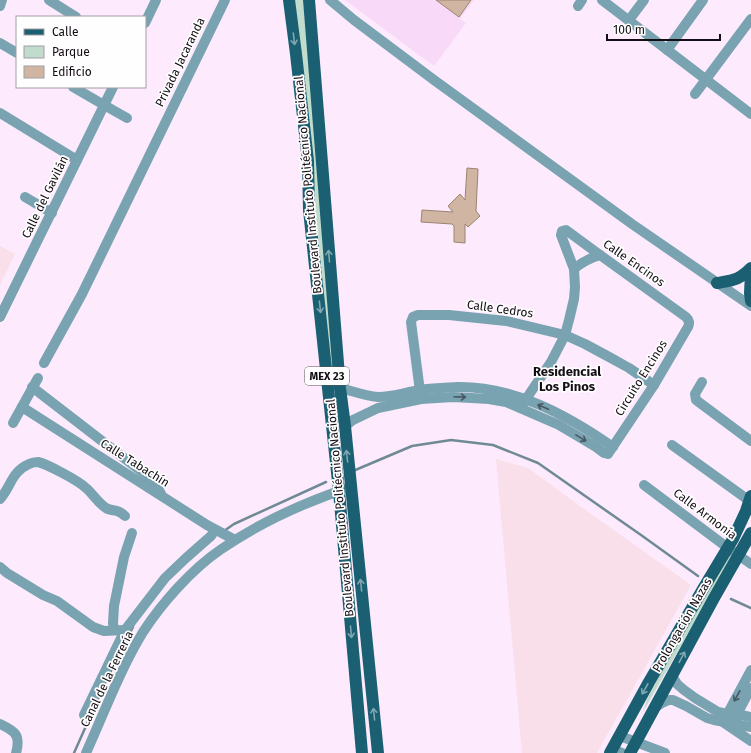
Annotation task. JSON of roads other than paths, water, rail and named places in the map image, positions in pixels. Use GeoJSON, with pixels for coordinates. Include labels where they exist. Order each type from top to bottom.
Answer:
{"type":"FeatureCollection","features":[{"type":"Feature","properties":{"kind":"main road","name":"Boulevard Instituto Politécnico Nacional"},"geometry":{"type":"LineString","coordinates":[[289,0],[308,161],[309,210],[334,387],[344,426],[378,753]]}},
{"type":"Feature","properties":{"kind":"main road","name":"Boulevard Instituto Politécnico Nacional"},"geometry":{"type":"LineString","coordinates":[[309,0],[334,387],[332,428],[362,753]]}},
{"type":"Feature","properties":{"kind":"main road"},"geometry":{"type":"LineString","coordinates":[[717,283],[737,279],[743,276],[751,268]]}},
{"type":"Feature","properties":{"kind":"main road"},"geometry":{"type":"LineString","coordinates":[[751,273],[751,301]]}},
{"type":"Feature","properties":{"kind":"main road","name":"Prolongación Nazas"},"geometry":{"type":"LineString","coordinates":[[615,752],[620,736],[653,675],[728,548],[740,526],[751,499]]}},
{"type":"Feature","properties":{"kind":"main road","name":"Prolongación Nazas"},"geometry":{"type":"LineString","coordinates":[[630,753],[751,533]]}},
{"type":"Feature","properties":{"kind":"street"},"geometry":{"type":"LineString","coordinates":[[0,6],[2,0]]}},
{"type":"Feature","properties":{"kind":"street"},"geometry":{"type":"LineString","coordinates":[[50,0],[74,16]]}},
{"type":"Feature","properties":{"kind":"street"},"geometry":{"type":"LineString","coordinates":[[146,21],[156,0]]}},
{"type":"Feature","properties":{"kind":"street","name":"Privada Jacaranda"},"geometry":{"type":"LineString","coordinates":[[44,363],[82,294],[224,0]]}},
{"type":"Feature","properties":{"kind":"street"},"geometry":{"type":"LineString","coordinates":[[330,0],[434,80],[632,224],[751,306]]}},
{"type":"Feature","properties":{"kind":"street"},"geometry":{"type":"LineString","coordinates":[[602,0],[706,79],[749,109]]}},
{"type":"Feature","properties":{"kind":"street"},"geometry":{"type":"LineString","coordinates":[[629,20],[644,0]]}},
{"type":"Feature","properties":{"kind":"street"},"geometry":{"type":"LineString","coordinates":[[667,50],[703,0]]}},
{"type":"Feature","properties":{"kind":"street"},"geometry":{"type":"LineString","coordinates":[[695,94],[751,19]]}},
{"type":"Feature","properties":{"kind":"street"},"geometry":{"type":"LineString","coordinates":[[0,43],[16,52]]}},
{"type":"Feature","properties":{"kind":"street"},"geometry":{"type":"LineString","coordinates":[[76,88],[127,118]]}},
{"type":"Feature","properties":{"kind":"street","name":"Calle del Gavilán"},"geometry":{"type":"LineString","coordinates":[[0,317],[112,88]]}},
{"type":"Feature","properties":{"kind":"street"},"geometry":{"type":"LineString","coordinates":[[0,113],[77,160]]}},
{"type":"Feature","properties":{"kind":"street"},"geometry":{"type":"LineString","coordinates":[[25,197],[52,213]]}},
{"type":"Feature","properties":{"kind":"street","name":"Calle Encinos"},"geometry":{"type":"LineString","coordinates":[[574,269],[561,235],[562,231],[566,230],[686,316],[689,321]]}},
{"type":"Feature","properties":{"kind":"street"},"geometry":{"type":"LineString","coordinates":[[344,426],[392,400],[458,387],[492,390],[512,394],[522,404],[551,362],[565,335],[574,299],[574,269],[584,261],[600,255]]}},
{"type":"Feature","properties":{"kind":"street","name":"Calle Cedros"},"geometry":{"type":"LineString","coordinates":[[421,395],[411,322],[412,317],[415,315],[449,315],[506,321],[565,335],[629,368],[654,385]]}},
{"type":"Feature","properties":{"kind":"street","name":"Circuito Encinos"},"geometry":{"type":"LineString","coordinates":[[522,404],[557,412],[613,447],[654,385],[688,327],[689,321]]}},
{"type":"Feature","properties":{"kind":"street"},"geometry":{"type":"LineString","coordinates":[[13,423],[38,378]]}},
{"type":"Feature","properties":{"kind":"street"},"geometry":{"type":"LineString","coordinates":[[702,382],[695,394],[696,400],[751,441]]}},
{"type":"Feature","properties":{"kind":"street"},"geometry":{"type":"LineString","coordinates":[[334,387],[392,400]]}},
{"type":"Feature","properties":{"kind":"street"},"geometry":{"type":"LineString","coordinates":[[32,388],[150,478],[156,483],[162,496]]}},
{"type":"Feature","properties":{"kind":"street"},"geometry":{"type":"LineString","coordinates":[[369,396],[370,412]]}},
{"type":"Feature","properties":{"kind":"street","name":"Calle Tabachín"},"geometry":{"type":"LineString","coordinates":[[22,407],[219,532],[235,540]]}},
{"type":"Feature","properties":{"kind":"street"},"geometry":{"type":"LineString","coordinates":[[672,445],[751,499]]}},
{"type":"Feature","properties":{"kind":"street"},"geometry":{"type":"LineString","coordinates":[[0,499],[12,478],[30,463],[37,462],[44,464],[76,481],[87,489],[104,507],[119,512],[125,516]]}},
{"type":"Feature","properties":{"kind":"street","name":"Calle Armonía"},"geometry":{"type":"LineString","coordinates":[[644,485],[751,564]]}},
{"type":"Feature","properties":{"kind":"street","name":"Canal de la Ferrería"},"geometry":{"type":"LineString","coordinates":[[86,753],[129,657],[152,619],[184,581],[219,551],[235,540],[297,508],[351,487]]}},
{"type":"Feature","properties":{"kind":"street"},"geometry":{"type":"LineString","coordinates":[[84,715],[125,630],[165,578],[211,536],[219,532]]}},
{"type":"Feature","properties":{"kind":"street"},"geometry":{"type":"LineString","coordinates":[[114,630],[114,606],[124,557],[132,533]]}},
{"type":"Feature","properties":{"kind":"street"},"geometry":{"type":"LineString","coordinates":[[0,568],[43,595],[57,601],[93,627],[104,631],[125,630]]}},
{"type":"Feature","properties":{"kind":"street"},"geometry":{"type":"LineString","coordinates":[[730,718],[751,670]]}},
{"type":"Feature","properties":{"kind":"street"},"geometry":{"type":"LineString","coordinates":[[672,676],[677,684],[702,708],[707,718],[714,720],[751,717]]}},
{"type":"Feature","properties":{"kind":"street"},"geometry":{"type":"LineString","coordinates":[[730,718],[751,688]]}},
{"type":"Feature","properties":{"kind":"street"},"geometry":{"type":"LineString","coordinates":[[654,708],[669,700],[673,700],[702,708]]}},
{"type":"Feature","properties":{"kind":"street"},"geometry":{"type":"LineString","coordinates":[[730,718],[751,727]]}},
{"type":"Feature","properties":{"kind":"street"},"geometry":{"type":"LineString","coordinates":[[730,718],[751,741]]}},
{"type":"Feature","properties":{"kind":"street"},"geometry":{"type":"LineString","coordinates":[[0,724],[10,729],[18,738],[19,743],[16,753]]}},
{"type":"Feature","properties":{"kind":"street"},"geometry":{"type":"LineString","coordinates":[[620,736],[665,753]]}},
{"type":"Feature","properties":{"kind":"waterway"},"geometry":{"type":"LineString","coordinates":[[353,471],[412,446],[451,440],[493,445],[538,463],[698,576]]}},
{"type":"Feature","properties":{"kind":"waterway"},"geometry":{"type":"LineString","coordinates":[[224,531],[234,524],[326,482]]}},
{"type":"Feature","properties":{"kind":"waterway"},"geometry":{"type":"LineString","coordinates":[[731,599],[751,608]]}},
{"type":"Feature","properties":{"kind":"waterway"},"geometry":{"type":"LineString","coordinates":[[74,753],[106,681],[133,627]]}},
{"type":"Feature","properties":{"kind":"district","name":"Residencial Los Pinos"},"geometry":{"type":"Point","coordinates":[567,378]}}]}
